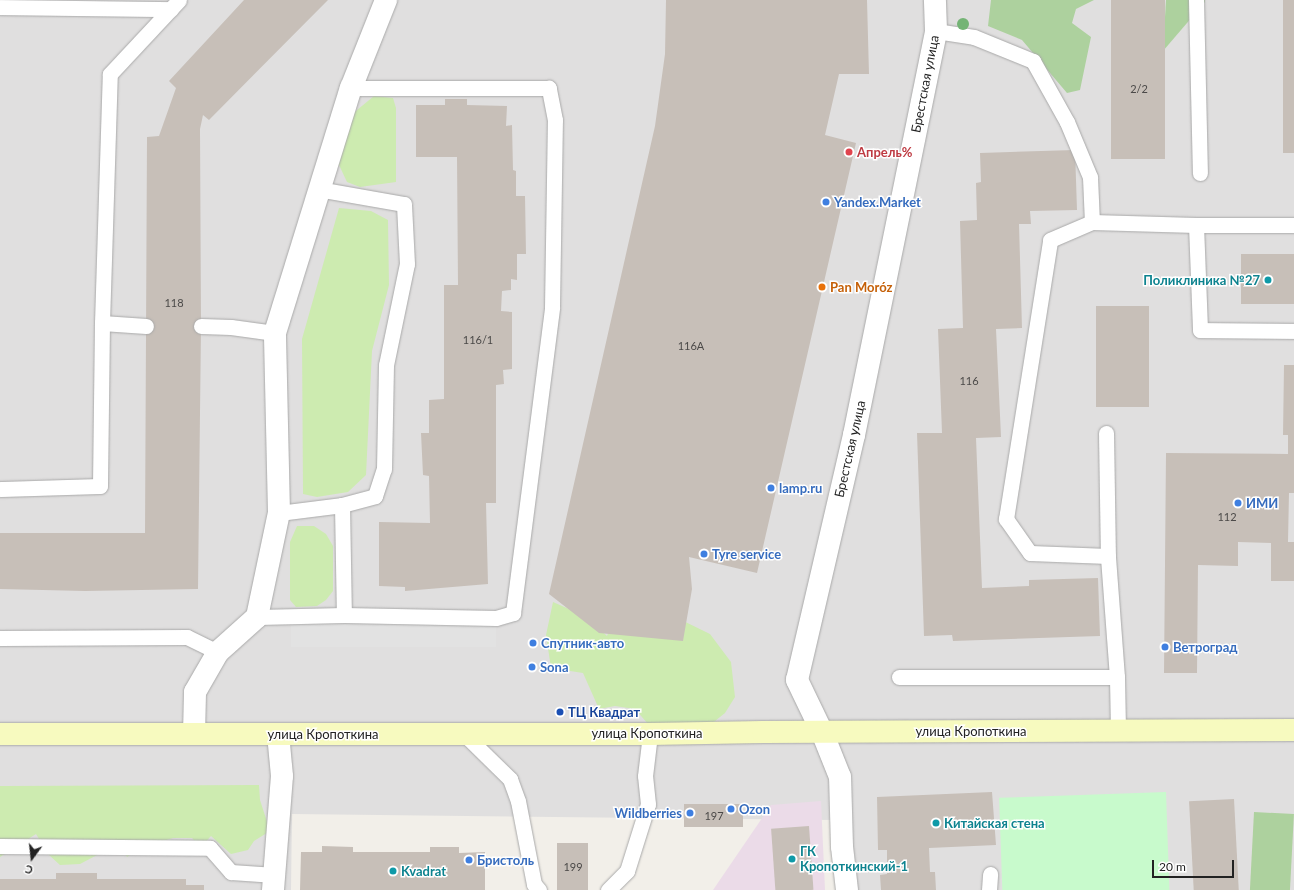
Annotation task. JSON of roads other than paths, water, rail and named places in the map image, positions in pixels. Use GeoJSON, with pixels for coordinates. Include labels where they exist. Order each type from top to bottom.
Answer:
{"type":"FeatureCollection","features":[{"type":"Feature","properties":{"kind":"main road","name":"улица Кропоткина"},"geometry":{"type":"LineString","coordinates":[[0,734],[650,734],[1294,730]]}},
{"type":"Feature","properties":{"kind":"street"},"geometry":{"type":"LineString","coordinates":[[194,734],[195,692],[218,652],[257,617],[279,513],[275,332],[318,189],[351,88],[386,0]]}},
{"type":"Feature","properties":{"kind":"street","name":"Брестская улица"},"geometry":{"type":"LineString","coordinates":[[846,890],[842,847],[840,777],[822,732],[797,680],[854,435],[936,31],[935,0]]}},
{"type":"Feature","properties":{"kind":"street"},"geometry":{"type":"LineString","coordinates":[[274,883],[282,776],[278,734]]}},
{"type":"Feature","properties":{"kind":"lane"},"geometry":{"type":"LineString","coordinates":[[1196,0],[1200,173]]}},
{"type":"Feature","properties":{"kind":"lane"},"geometry":{"type":"LineString","coordinates":[[0,7],[175,4]]}},
{"type":"Feature","properties":{"kind":"lane"},"geometry":{"type":"LineString","coordinates":[[0,489],[100,486],[102,323],[110,74],[175,4]]}},
{"type":"Feature","properties":{"kind":"lane"},"geometry":{"type":"LineString","coordinates":[[936,31],[974,37],[1033,61],[1067,122],[1090,177],[1092,222]]}},
{"type":"Feature","properties":{"kind":"lane"},"geometry":{"type":"LineString","coordinates":[[257,617],[344,615],[496,618],[513,613],[552,307],[555,120],[549,88],[351,88]]}},
{"type":"Feature","properties":{"kind":"lane"},"geometry":{"type":"LineString","coordinates":[[279,513],[342,505],[375,496],[384,469],[386,365],[407,264],[404,204],[318,189]]}},
{"type":"Feature","properties":{"kind":"lane"},"geometry":{"type":"LineString","coordinates":[[1108,556],[1030,553],[1006,520],[1050,240],[1092,222],[1196,225],[1294,225]]}},
{"type":"Feature","properties":{"kind":"lane"},"geometry":{"type":"LineString","coordinates":[[1196,225],[1200,330],[1294,331]]}},
{"type":"Feature","properties":{"kind":"lane"},"geometry":{"type":"LineString","coordinates":[[102,323],[146,326]]}},
{"type":"Feature","properties":{"kind":"lane"},"geometry":{"type":"LineString","coordinates":[[201,326],[231,327],[275,332]]}},
{"type":"Feature","properties":{"kind":"lane"},"geometry":{"type":"LineString","coordinates":[[1106,433],[1108,556],[1117,677],[1118,730]]}},
{"type":"Feature","properties":{"kind":"lane"},"geometry":{"type":"LineString","coordinates":[[342,505],[344,615]]}},
{"type":"Feature","properties":{"kind":"lane"},"geometry":{"type":"LineString","coordinates":[[0,638],[187,637],[218,652]]}},
{"type":"Feature","properties":{"kind":"lane"},"geometry":{"type":"LineString","coordinates":[[899,677],[1117,677]]}},
{"type":"Feature","properties":{"kind":"lane"},"geometry":{"type":"LineString","coordinates":[[463,733],[510,779],[518,801],[536,888]]}},
{"type":"Feature","properties":{"kind":"lane"},"geometry":{"type":"LineString","coordinates":[[622,890],[648,804],[645,776],[650,734]]}},
{"type":"Feature","properties":{"kind":"lane"},"geometry":{"type":"LineString","coordinates":[[0,846],[210,848],[231,872],[274,883]]}},
{"type":"Feature","properties":{"kind":"lane"},"geometry":{"type":"LineString","coordinates":[[608,890],[627,872]]}},
{"type":"Feature","properties":{"kind":"lane"},"geometry":{"type":"LineString","coordinates":[[989,890],[990,874]]}},
{"type":"Feature","properties":{"kind":"place","name":"Апрель%"},"geometry":{"type":"Point","coordinates":[849,152]}},
{"type":"Feature","properties":{"kind":"place","name":"Yandex.Market"},"geometry":{"type":"Point","coordinates":[826,202]}},
{"type":"Feature","properties":{"kind":"place","name":"Поликлиника №27"},"geometry":{"type":"Point","coordinates":[1268,280]}},
{"type":"Feature","properties":{"kind":"place","name":"Pan Moróz"},"geometry":{"type":"Point","coordinates":[822,287]}},
{"type":"Feature","properties":{"kind":"place","name":"lamp.ru"},"geometry":{"type":"Point","coordinates":[771,488]}},
{"type":"Feature","properties":{"kind":"place","name":"ИМИ"},"geometry":{"type":"Point","coordinates":[1238,503]}},
{"type":"Feature","properties":{"kind":"place","name":"Tyre service"},"geometry":{"type":"Point","coordinates":[704,554]}},
{"type":"Feature","properties":{"kind":"place","name":"Спутник-авто"},"geometry":{"type":"Point","coordinates":[533,643]}},
{"type":"Feature","properties":{"kind":"place","name":"Ветроград"},"geometry":{"type":"Point","coordinates":[1165,647]}},
{"type":"Feature","properties":{"kind":"place","name":"Sona"},"geometry":{"type":"Point","coordinates":[532,667]}},
{"type":"Feature","properties":{"kind":"place","name":"ТЦ Квадрат"},"geometry":{"type":"Point","coordinates":[560,712]}},
{"type":"Feature","properties":{"kind":"place","name":"Ozon"},"geometry":{"type":"Point","coordinates":[731,809]}},
{"type":"Feature","properties":{"kind":"place","name":"Wildberries"},"geometry":{"type":"Point","coordinates":[690,813]}},
{"type":"Feature","properties":{"kind":"place","name":"Китайская стена"},"geometry":{"type":"Point","coordinates":[936,823]}},
{"type":"Feature","properties":{"kind":"place","name":"ГК Кропоткинский-1"},"geometry":{"type":"Point","coordinates":[792,859]}},
{"type":"Feature","properties":{"kind":"place","name":"Бристоль"},"geometry":{"type":"Point","coordinates":[469,860]}},
{"type":"Feature","properties":{"kind":"place","name":"Kvadrat"},"geometry":{"type":"Point","coordinates":[393,871]}}]}
